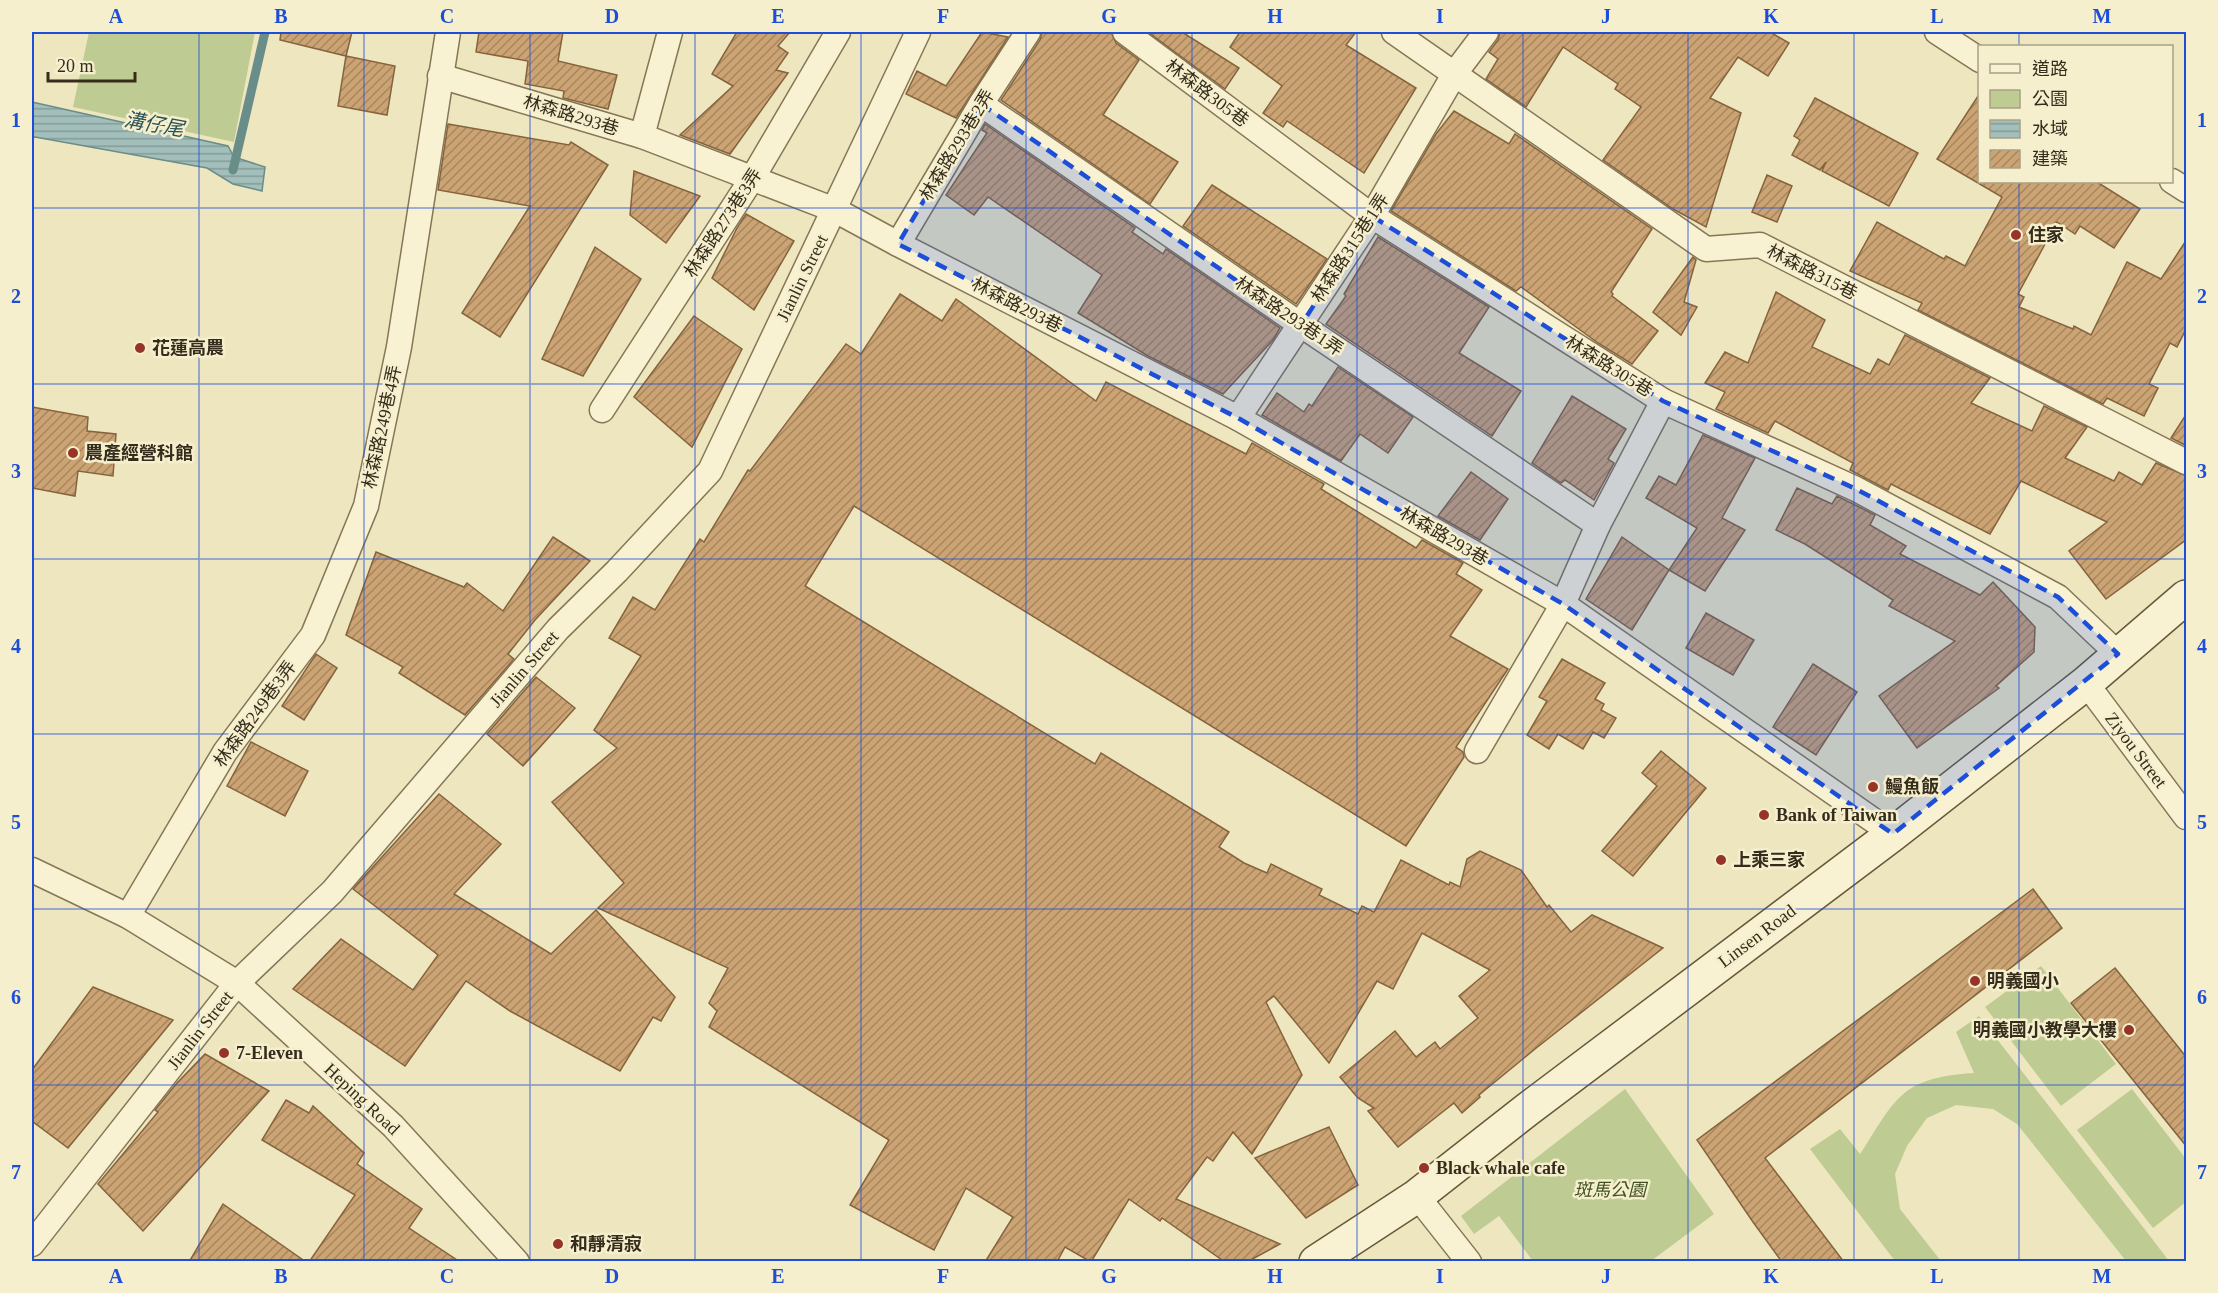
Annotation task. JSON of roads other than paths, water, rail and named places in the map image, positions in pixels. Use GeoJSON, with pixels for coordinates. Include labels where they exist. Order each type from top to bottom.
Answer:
{"type":"FeatureCollection","features":[{"type":"Feature","properties":{"kind":"street"},"geometry":{"type":"LineString","coordinates":[[440,76],[448,32]]}},
{"type":"Feature","properties":{"kind":"street"},"geometry":{"type":"LineString","coordinates":[[642,136],[670,32]]}},
{"type":"Feature","properties":{"kind":"street","name":"林森路273巷3弄"},"geometry":{"type":"LineString","coordinates":[[602,410],[753,177],[838,32]]}},
{"type":"Feature","properties":{"kind":"street","name":"Jianlin Street"},"geometry":{"type":"LineString","coordinates":[[32,1244],[237,983],[332,892],[558,629],[617,571],[710,471],[918,32]]}},
{"type":"Feature","properties":{"kind":"street","name":"林森路305巷"},"geometry":{"type":"LineString","coordinates":[[1125,32],[1372,216],[1663,400],[1856,489],[2058,597],[2118,654]]}},
{"type":"Feature","properties":{"kind":"street","name":"林森路315巷"},"geometry":{"type":"LineString","coordinates":[[1394,32],[1707,249],[1760,245],[2187,462]]}},
{"type":"Feature","properties":{"kind":"street","name":"林森路315巷1弄"},"geometry":{"type":"LineString","coordinates":[[1238,418],[1372,216],[1455,74],[1485,32]]}},
{"type":"Feature","properties":{"kind":"street"},"geometry":{"type":"LineString","coordinates":[[1937,32],[1978,59]]}},
{"type":"Feature","properties":{"kind":"street","name":"林森路293巷2弄"},"geometry":{"type":"LineString","coordinates":[[898,244],[981,104],[1023,39]]}},
{"type":"Feature","properties":{"kind":"street","name":"林森路293巷"},"geometry":{"type":"LineString","coordinates":[[440,76],[642,136],[835,210],[1238,418],[1563,604],[1893,834]]}},
{"type":"Feature","properties":{"kind":"street","name":"林森路249巷4弄"},"geometry":{"type":"LineString","coordinates":[[366,506],[399,347],[440,76]]}},
{"type":"Feature","properties":{"kind":"street","name":"林森路293巷1弄"},"geometry":{"type":"LineString","coordinates":[[981,104],[1301,325],[1598,525]]}},
{"type":"Feature","properties":{"kind":"street"},"geometry":{"type":"LineString","coordinates":[[2173,182],[2187,189]]}},
{"type":"Feature","properties":{"kind":"street"},"geometry":{"type":"LineString","coordinates":[[1477,751],[1563,604],[1598,525],[1663,400]]}},
{"type":"Feature","properties":{"kind":"street","name":"林森路249巷3弄"},"geometry":{"type":"LineString","coordinates":[[128,916],[225,752],[313,635],[366,506]]}},
{"type":"Feature","properties":{"kind":"street","name":"Linsen Road"},"geometry":{"type":"LineString","coordinates":[[1317,1262],[1417,1196],[1528,1109],[1893,834],[2086,683],[2187,597]]}},
{"type":"Feature","properties":{"kind":"street","name":"Ziyou Street"},"geometry":{"type":"LineString","coordinates":[[2086,683],[2187,816]]}},
{"type":"Feature","properties":{"kind":"street","name":"Heping Road"},"geometry":{"type":"LineString","coordinates":[[32,870],[128,916],[237,983],[393,1126],[517,1262]]}},
{"type":"Feature","properties":{"kind":"street"},"geometry":{"type":"LineString","coordinates":[[1417,1196],[1469,1262]]}},
{"type":"Feature","properties":{"kind":"water"},"geometry":{"type":"Polygon","coordinates":[[[32,102],[228,146],[234,157],[265,167],[262,191],[233,184],[207,168],[32,138],[32,102]]]}},
{"type":"Feature","properties":{"kind":"waterway"},"geometry":{"type":"LineString","coordinates":[[233,170],[265,32]]}},
{"type":"Feature","properties":{"kind":"place","name":"住家"},"geometry":{"type":"Point","coordinates":[2016,235]}},
{"type":"Feature","properties":{"kind":"place","name":"花蓮高農"},"geometry":{"type":"Point","coordinates":[140,348]}},
{"type":"Feature","properties":{"kind":"place","name":"農產經營科館"},"geometry":{"type":"Point","coordinates":[73,453]}},
{"type":"Feature","properties":{"kind":"place","name":"鰻魚飯"},"geometry":{"type":"Point","coordinates":[1873,787]}},
{"type":"Feature","properties":{"kind":"place","name":"Bank of Taiwan"},"geometry":{"type":"Point","coordinates":[1764,815]}},
{"type":"Feature","properties":{"kind":"place","name":"上乘三家"},"geometry":{"type":"Point","coordinates":[1721,860]}},
{"type":"Feature","properties":{"kind":"place","name":"明義國小"},"geometry":{"type":"Point","coordinates":[1975,981]}},
{"type":"Feature","properties":{"kind":"place","name":"明義國小教學大樓"},"geometry":{"type":"Point","coordinates":[2129,1030]}},
{"type":"Feature","properties":{"kind":"place","name":"7-Eleven"},"geometry":{"type":"Point","coordinates":[224,1053]}},
{"type":"Feature","properties":{"kind":"place","name":"Black whale cafe"},"geometry":{"type":"Point","coordinates":[1424,1168]}},
{"type":"Feature","properties":{"kind":"place","name":"和靜清寂"},"geometry":{"type":"Point","coordinates":[558,1244]}},
{"type":"Feature","properties":{"kind":"water label","name":"溝仔尾"},"geometry":{"type":"Point","coordinates":[154,124]}},
{"type":"Feature","properties":{"kind":"park label","name":"斑馬公園"},"geometry":{"type":"Point","coordinates":[1610,1190]}}]}
